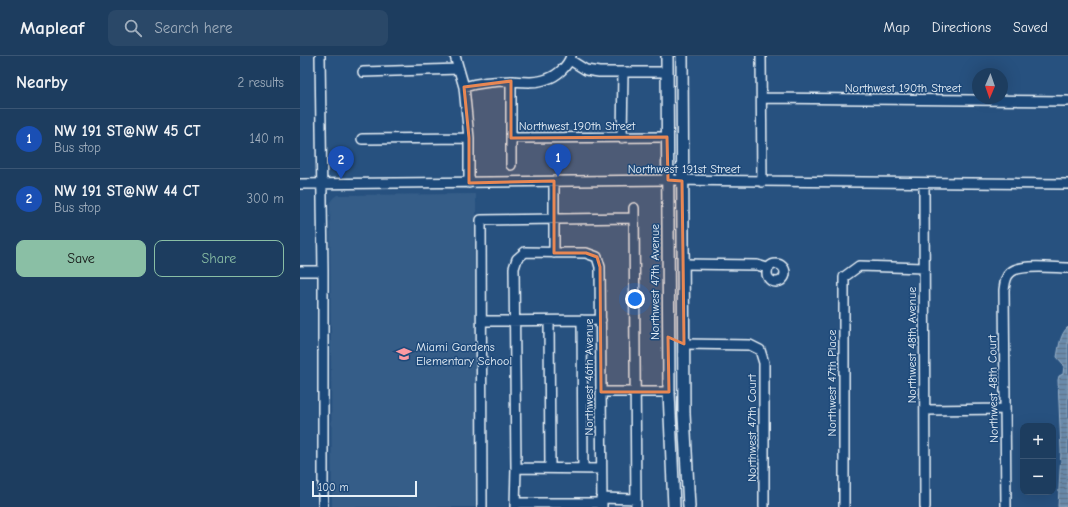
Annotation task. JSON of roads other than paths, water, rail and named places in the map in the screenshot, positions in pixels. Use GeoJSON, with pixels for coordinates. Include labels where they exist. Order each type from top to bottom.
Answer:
{"type":"FeatureCollection","features":[{"type":"Feature","properties":{"kind":"main road","name":"Northwest 47th Avenue"},"geometry":{"type":"LineString","coordinates":[[667,56],[669,392],[674,507]]}},
{"type":"Feature","properties":{"kind":"main road"},"geometry":{"type":"LineString","coordinates":[[682,56],[684,414],[688,507]]}},
{"type":"Feature","properties":{"kind":"main road"},"geometry":{"type":"LineString","coordinates":[[668,326],[676,338],[684,344]]}},
{"type":"Feature","properties":{"kind":"main road"},"geometry":{"type":"LineString","coordinates":[[669,392],[677,400],[684,414]]}},
{"type":"Feature","properties":{"kind":"street"},"geometry":{"type":"LineString","coordinates":[[320,56],[323,271],[323,507]]}},
{"type":"Feature","properties":{"kind":"street"},"geometry":{"type":"LineString","coordinates":[[455,56],[464,87],[469,138],[469,183]]}},
{"type":"Feature","properties":{"kind":"street"},"geometry":{"type":"LineString","coordinates":[[761,56],[762,182]]}},
{"type":"Feature","properties":{"kind":"street"},"geometry":{"type":"LineString","coordinates":[[464,87],[488,82],[535,82],[548,79],[561,71],[570,58],[586,70],[599,72],[667,72]]}},
{"type":"Feature","properties":{"kind":"street"},"geometry":{"type":"LineString","coordinates":[[363,72],[459,69]]}},
{"type":"Feature","properties":{"kind":"street"},"geometry":{"type":"LineString","coordinates":[[622,138],[623,72]]}},
{"type":"Feature","properties":{"kind":"street"},"geometry":{"type":"LineString","coordinates":[[511,81],[511,165]]}},
{"type":"Feature","properties":{"kind":"street","name":"Northwest 190th Street"},"geometry":{"type":"LineString","coordinates":[[762,98],[1068,101]]}},
{"type":"Feature","properties":{"kind":"street","name":"Northwest 190th Street"},"geometry":{"type":"LineString","coordinates":[[511,138],[667,137]]}},
{"type":"Feature","properties":{"kind":"street"},"geometry":{"type":"LineString","coordinates":[[362,139],[469,138]]}},
{"type":"Feature","properties":{"kind":"street","name":"Northwest 191st Street"},"geometry":{"type":"LineString","coordinates":[[300,184],[668,180],[1068,184]]}},
{"type":"Feature","properties":{"kind":"street"},"geometry":{"type":"LineString","coordinates":[[554,182],[554,252],[525,252],[517,259],[514,268],[515,503],[636,503],[634,208]]}},
{"type":"Feature","properties":{"kind":"street","name":"Northwest 48th Avenue"},"geometry":{"type":"LineString","coordinates":[[924,183],[925,507]]}},
{"type":"Feature","properties":{"kind":"street"},"geometry":{"type":"LineString","coordinates":[[482,507],[481,220],[634,218]]}},
{"type":"Feature","properties":{"kind":"street","name":"Northwest 46th Avenue"},"geometry":{"type":"LineString","coordinates":[[554,252],[586,253],[597,257],[600,267],[602,503]]}},
{"type":"Feature","properties":{"kind":"street"},"geometry":{"type":"LineString","coordinates":[[683,264],[757,265],[767,268]]}},
{"type":"Feature","properties":{"kind":"street","name":"Northwest 47th Place"},"geometry":{"type":"LineString","coordinates":[[844,507],[844,277],[858,266],[924,268]]}},
{"type":"Feature","properties":{"kind":"street","name":"Northwest 48th Court"},"geometry":{"type":"LineString","coordinates":[[1006,507],[1005,280],[1010,272],[1026,267],[1068,268]]}},
{"type":"Feature","properties":{"kind":"street"},"geometry":{"type":"LineString","coordinates":[[300,271],[323,271]]}},
{"type":"Feature","properties":{"kind":"street"},"geometry":{"type":"LineString","coordinates":[[582,320],[583,468]]}},
{"type":"Feature","properties":{"kind":"street"},"geometry":{"type":"LineString","coordinates":[[482,321],[601,320]]}},
{"type":"Feature","properties":{"kind":"street"},"geometry":{"type":"LineString","coordinates":[[549,321],[550,468]]}},
{"type":"Feature","properties":{"kind":"street","name":"Northwest 47th Court"},"geometry":{"type":"LineString","coordinates":[[684,344],[750,346],[760,350],[764,363],[764,507]]}},
{"type":"Feature","properties":{"kind":"street"},"geometry":{"type":"LineString","coordinates":[[601,392],[669,392]]}},
{"type":"Feature","properties":{"kind":"street"},"geometry":{"type":"LineString","coordinates":[[925,410],[1006,409]]}},
{"type":"Feature","properties":{"kind":"street"},"geometry":{"type":"LineString","coordinates":[[516,468],[601,469]]}},
{"type":"Feature","properties":{"kind":"place","name":"NW 191 ST@NW 45 CT"},"geometry":{"type":"Point","coordinates":[558,177]}},
{"type":"Feature","properties":{"kind":"place","name":"NW 191 ST@NW 44 CT"},"geometry":{"type":"Point","coordinates":[341,179]}},
{"type":"Feature","properties":{"kind":"place","name":"Miami Gardens Elementary School"},"geometry":{"type":"Point","coordinates":[404,354]}}]}
